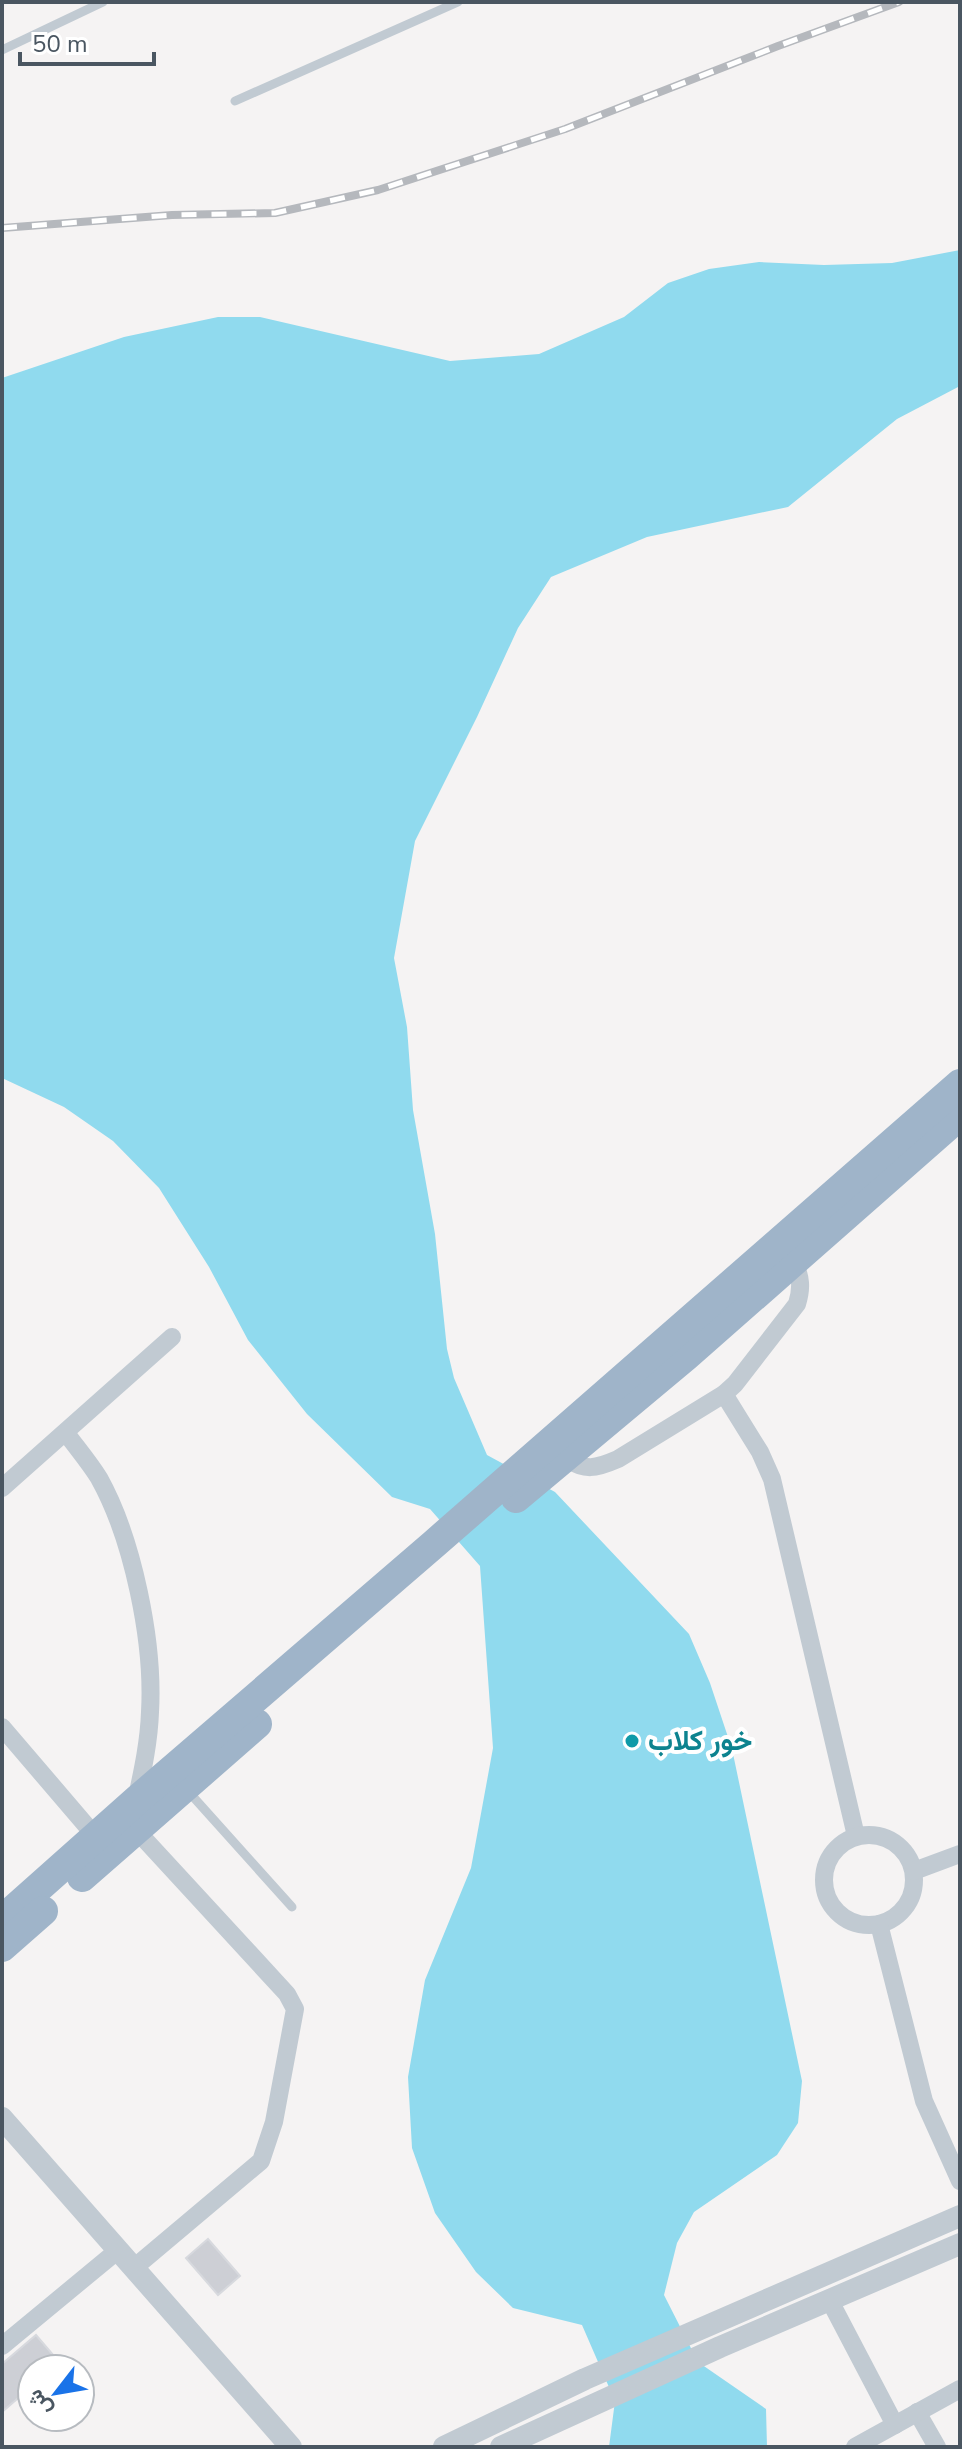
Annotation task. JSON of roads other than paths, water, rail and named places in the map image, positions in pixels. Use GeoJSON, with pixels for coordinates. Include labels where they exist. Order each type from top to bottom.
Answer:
{"type":"FeatureCollection","features":[{"type":"Feature","properties":{"kind":"highway"},"geometry":{"type":"LineString","coordinates":[[552,1458],[960,1084]]}},
{"type":"Feature","properties":{"kind":"highway"},"geometry":{"type":"LineString","coordinates":[[2,1947],[137,1815],[264,1704],[552,1458],[794,1262],[960,1115]]}},
{"type":"Feature","properties":{"kind":"highway"},"geometry":{"type":"LineString","coordinates":[[2,1920],[96,1837],[185,1787],[264,1704]]}},
{"type":"Feature","properties":{"kind":"street"},"geometry":{"type":"LineString","coordinates":[[552,1458],[579,1467],[601,1466],[618,1459],[724,1394],[797,1304],[801,1289],[800,1274],[794,1262]]}},
{"type":"Feature","properties":{"kind":"street"},"geometry":{"type":"LineString","coordinates":[[5,1479],[66,1433],[172,1337]]}},
{"type":"Feature","properties":{"kind":"street"},"geometry":{"type":"LineString","coordinates":[[724,1394],[760,1452],[772,1479],[856,1836]]}},
{"type":"Feature","properties":{"kind":"street"},"geometry":{"type":"LineString","coordinates":[[66,1433],[98,1477],[109,1499],[123,1534],[139,1597],[148,1647],[150,1709],[137,1815],[287,1994],[295,2009],[274,2122],[261,2161],[135,2267]]}},
{"type":"Feature","properties":{"kind":"street"},"geometry":{"type":"LineString","coordinates":[[2,1727],[96,1837]]}},
{"type":"Feature","properties":{"kind":"street"},"geometry":{"type":"LineString","coordinates":[[875,1835],[893,1841],[906,1854],[914,1871],[914,1885],[903,1911],[879,1924],[863,1925],[836,1911],[824,1883],[825,1868],[832,1854],[842,1843],[856,1836],[875,1835]]}},
{"type":"Feature","properties":{"kind":"street"},"geometry":{"type":"LineString","coordinates":[[914,1871],[960,1854]]}},
{"type":"Feature","properties":{"kind":"street"},"geometry":{"type":"LineString","coordinates":[[879,1924],[924,2101],[960,2181]]}},
{"type":"Feature","properties":{"kind":"street"},"geometry":{"type":"LineString","coordinates":[[2,2118],[291,2447]]}},
{"type":"Feature","properties":{"kind":"street"},"geometry":{"type":"LineString","coordinates":[[444,2447],[585,2379],[960,2216]]}},
{"type":"Feature","properties":{"kind":"street"},"geometry":{"type":"LineString","coordinates":[[501,2447],[720,2347],[960,2245]]}},
{"type":"Feature","properties":{"kind":"street"},"geometry":{"type":"LineString","coordinates":[[2,2346],[117,2251]]}},
{"type":"Feature","properties":{"kind":"street"},"geometry":{"type":"LineString","coordinates":[[830,2301],[895,2425]]}},
{"type":"Feature","properties":{"kind":"street"},"geometry":{"type":"LineString","coordinates":[[855,2447],[960,2389]]}},
{"type":"Feature","properties":{"kind":"street"},"geometry":{"type":"LineString","coordinates":[[917,2412],[937,2447]]}},
{"type":"Feature","properties":{"kind":"lane"},"geometry":{"type":"LineString","coordinates":[[2,50],[103,2]]}},
{"type":"Feature","properties":{"kind":"lane"},"geometry":{"type":"LineString","coordinates":[[235,101],[458,2]]}},
{"type":"Feature","properties":{"kind":"lane"},"geometry":{"type":"LineString","coordinates":[[185,1787],[292,1907]]}},
{"type":"Feature","properties":{"kind":"water"},"geometry":{"type":"Polygon","coordinates":[[[960,250],[960,386],[897,419],[788,507],[647,537],[551,577],[518,628],[415,841],[394,958],[407,1027],[413,1110],[435,1234],[447,1349],[454,1378],[487,1455],[555,1492],[689,1634],[710,1683],[732,1749],[802,2081],[798,2123],[777,2155],[694,2212],[677,2243],[664,2295],[698,2362],[766,2409],[767,2447],[609,2447],[615,2401],[582,2325],[513,2308],[476,2272],[435,2213],[412,2148],[408,2077],[425,1980],[471,1868],[493,1748],[480,1566],[430,1509],[392,1497],[307,1414],[248,1340],[209,1267],[159,1188],[113,1141],[64,1107],[2,1078],[2,378],[124,337],[218,317],[260,317],[450,361],[539,354],[624,317],[668,283],[709,269],[759,262],[824,265],[892,263],[960,250]]]}},
{"type":"Feature","properties":{"kind":"railway"},"geometry":{"type":"LineString","coordinates":[[2,228],[172,215],[275,213],[378,190],[565,129],[899,2]]}},
{"type":"Feature","properties":{"kind":"place","name":"خور كلاب"},"geometry":{"type":"Point","coordinates":[632,1741]}}]}
